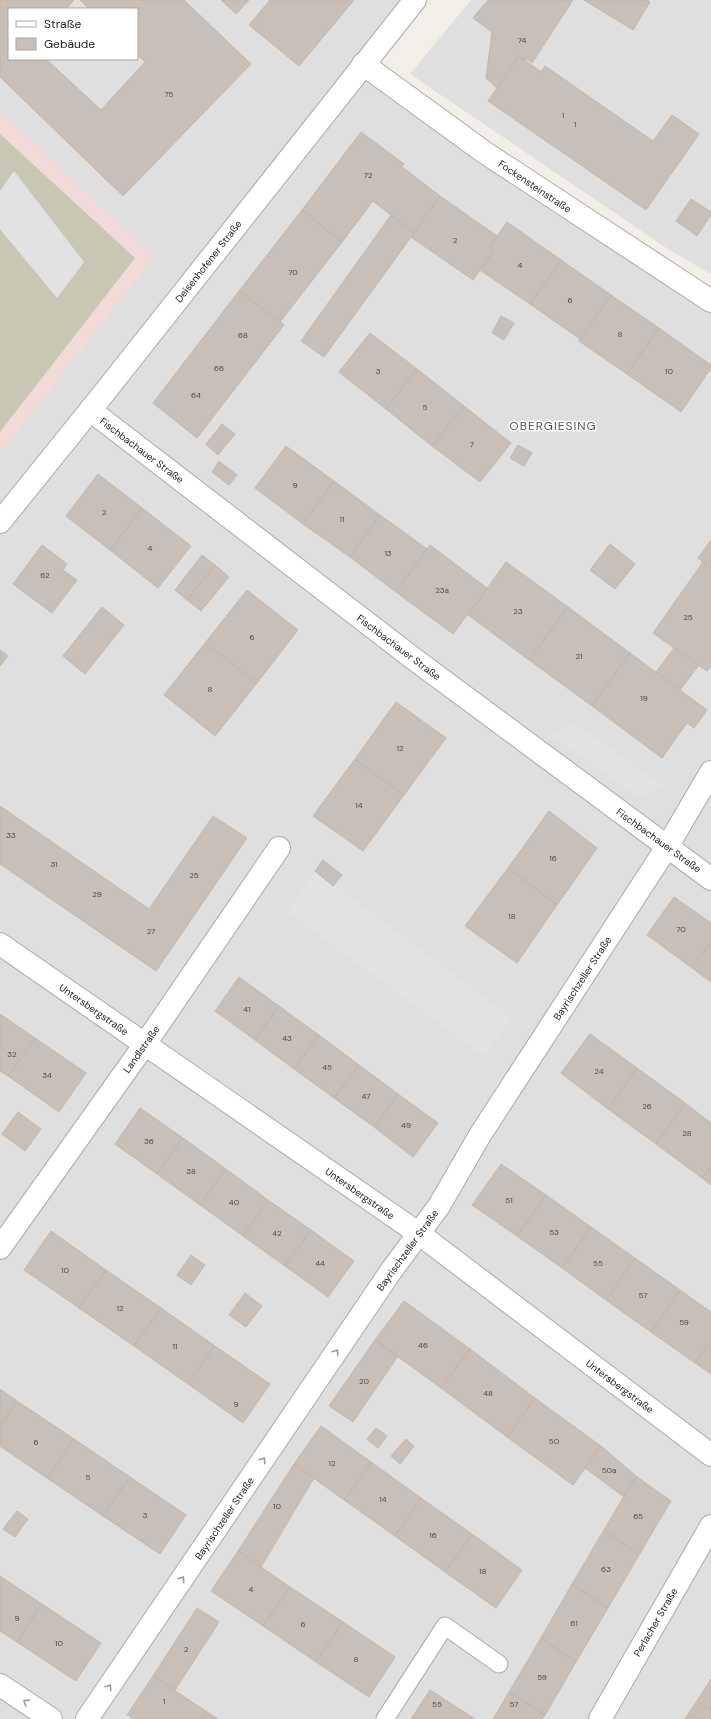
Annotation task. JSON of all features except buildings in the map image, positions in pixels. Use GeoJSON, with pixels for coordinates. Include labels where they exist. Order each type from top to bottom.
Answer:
{"type":"FeatureCollection","features":[{"type":"Feature","properties":{"kind":"street","name":"Deisenhofener Straße"},"geometry":{"type":"LineString","coordinates":[[0,522],[415,0]]}},
{"type":"Feature","properties":{"kind":"street","name":"Fockensteinstraße"},"geometry":{"type":"LineString","coordinates":[[363,64],[484,152],[711,301]]}},
{"type":"Feature","properties":{"kind":"street","name":"Fischbachauer Straße"},"geometry":{"type":"LineString","coordinates":[[90,410],[414,659],[711,879]]}},
{"type":"Feature","properties":{"kind":"street","name":"Bayrischzeller Straße"},"geometry":{"type":"LineString","coordinates":[[87,1719],[418,1233],[439,1206],[480,1135],[667,847],[711,772]]}},
{"type":"Feature","properties":{"kind":"street","name":"Landlstraße"},"geometry":{"type":"LineString","coordinates":[[0,1248],[145,1044],[279,848]]}},
{"type":"Feature","properties":{"kind":"street","name":"Untersbergstraße"},"geometry":{"type":"LineString","coordinates":[[0,944],[418,1233],[711,1455]]}},
{"type":"Feature","properties":{"kind":"street","name":"Perlacher Straße"},"geometry":{"type":"LineString","coordinates":[[600,1719],[711,1526]]}},
{"type":"Feature","properties":{"kind":"street"},"geometry":{"type":"LineString","coordinates":[[0,1685],[51,1719]]}},
{"type":"Feature","properties":{"kind":"lane"},"geometry":{"type":"LineString","coordinates":[[385,1719],[445,1626],[499,1664]]}},
{"type":"Feature","properties":{"kind":"shaded area"},"geometry":{"type":"Polygon","coordinates":[[[0,0],[415,0],[363,64],[711,301],[711,1719],[0,1719],[0,453],[153,257],[0,111],[0,0]]]}},
{"type":"Feature","properties":{"kind":"shaded area"},"geometry":{"type":"Polygon","coordinates":[[[471,0],[711,0],[711,274],[668,249],[410,74],[471,0]]]}},
{"type":"Feature","properties":{"kind":"shaded area"},"geometry":{"type":"Polygon","coordinates":[[[0,111],[153,257],[0,453],[0,111]]]}},
{"type":"Feature","properties":{"kind":"shaded area"},"geometry":{"type":"Polygon","coordinates":[[[0,134],[135,258],[0,432],[0,134]]]}},
{"type":"Feature","properties":{"kind":"shaded area"},"geometry":{"type":"Polygon","coordinates":[[[14,171],[84,262],[57,298],[0,229],[0,191],[14,171]]]}},
{"type":"Feature","properties":{"kind":"shaded area"},"geometry":{"type":"Polygon","coordinates":[[[575,723],[663,786],[639,798],[551,735],[575,723]]]}},
{"type":"Feature","properties":{"kind":"shaded area"},"geometry":{"type":"Polygon","coordinates":[[[315,871],[512,1018],[484,1056],[287,912],[315,871]]]}},
{"type":"Feature","properties":{"kind":"district","name":"OBERGIESING"},"geometry":{"type":"Point","coordinates":[553,426]}}]}
